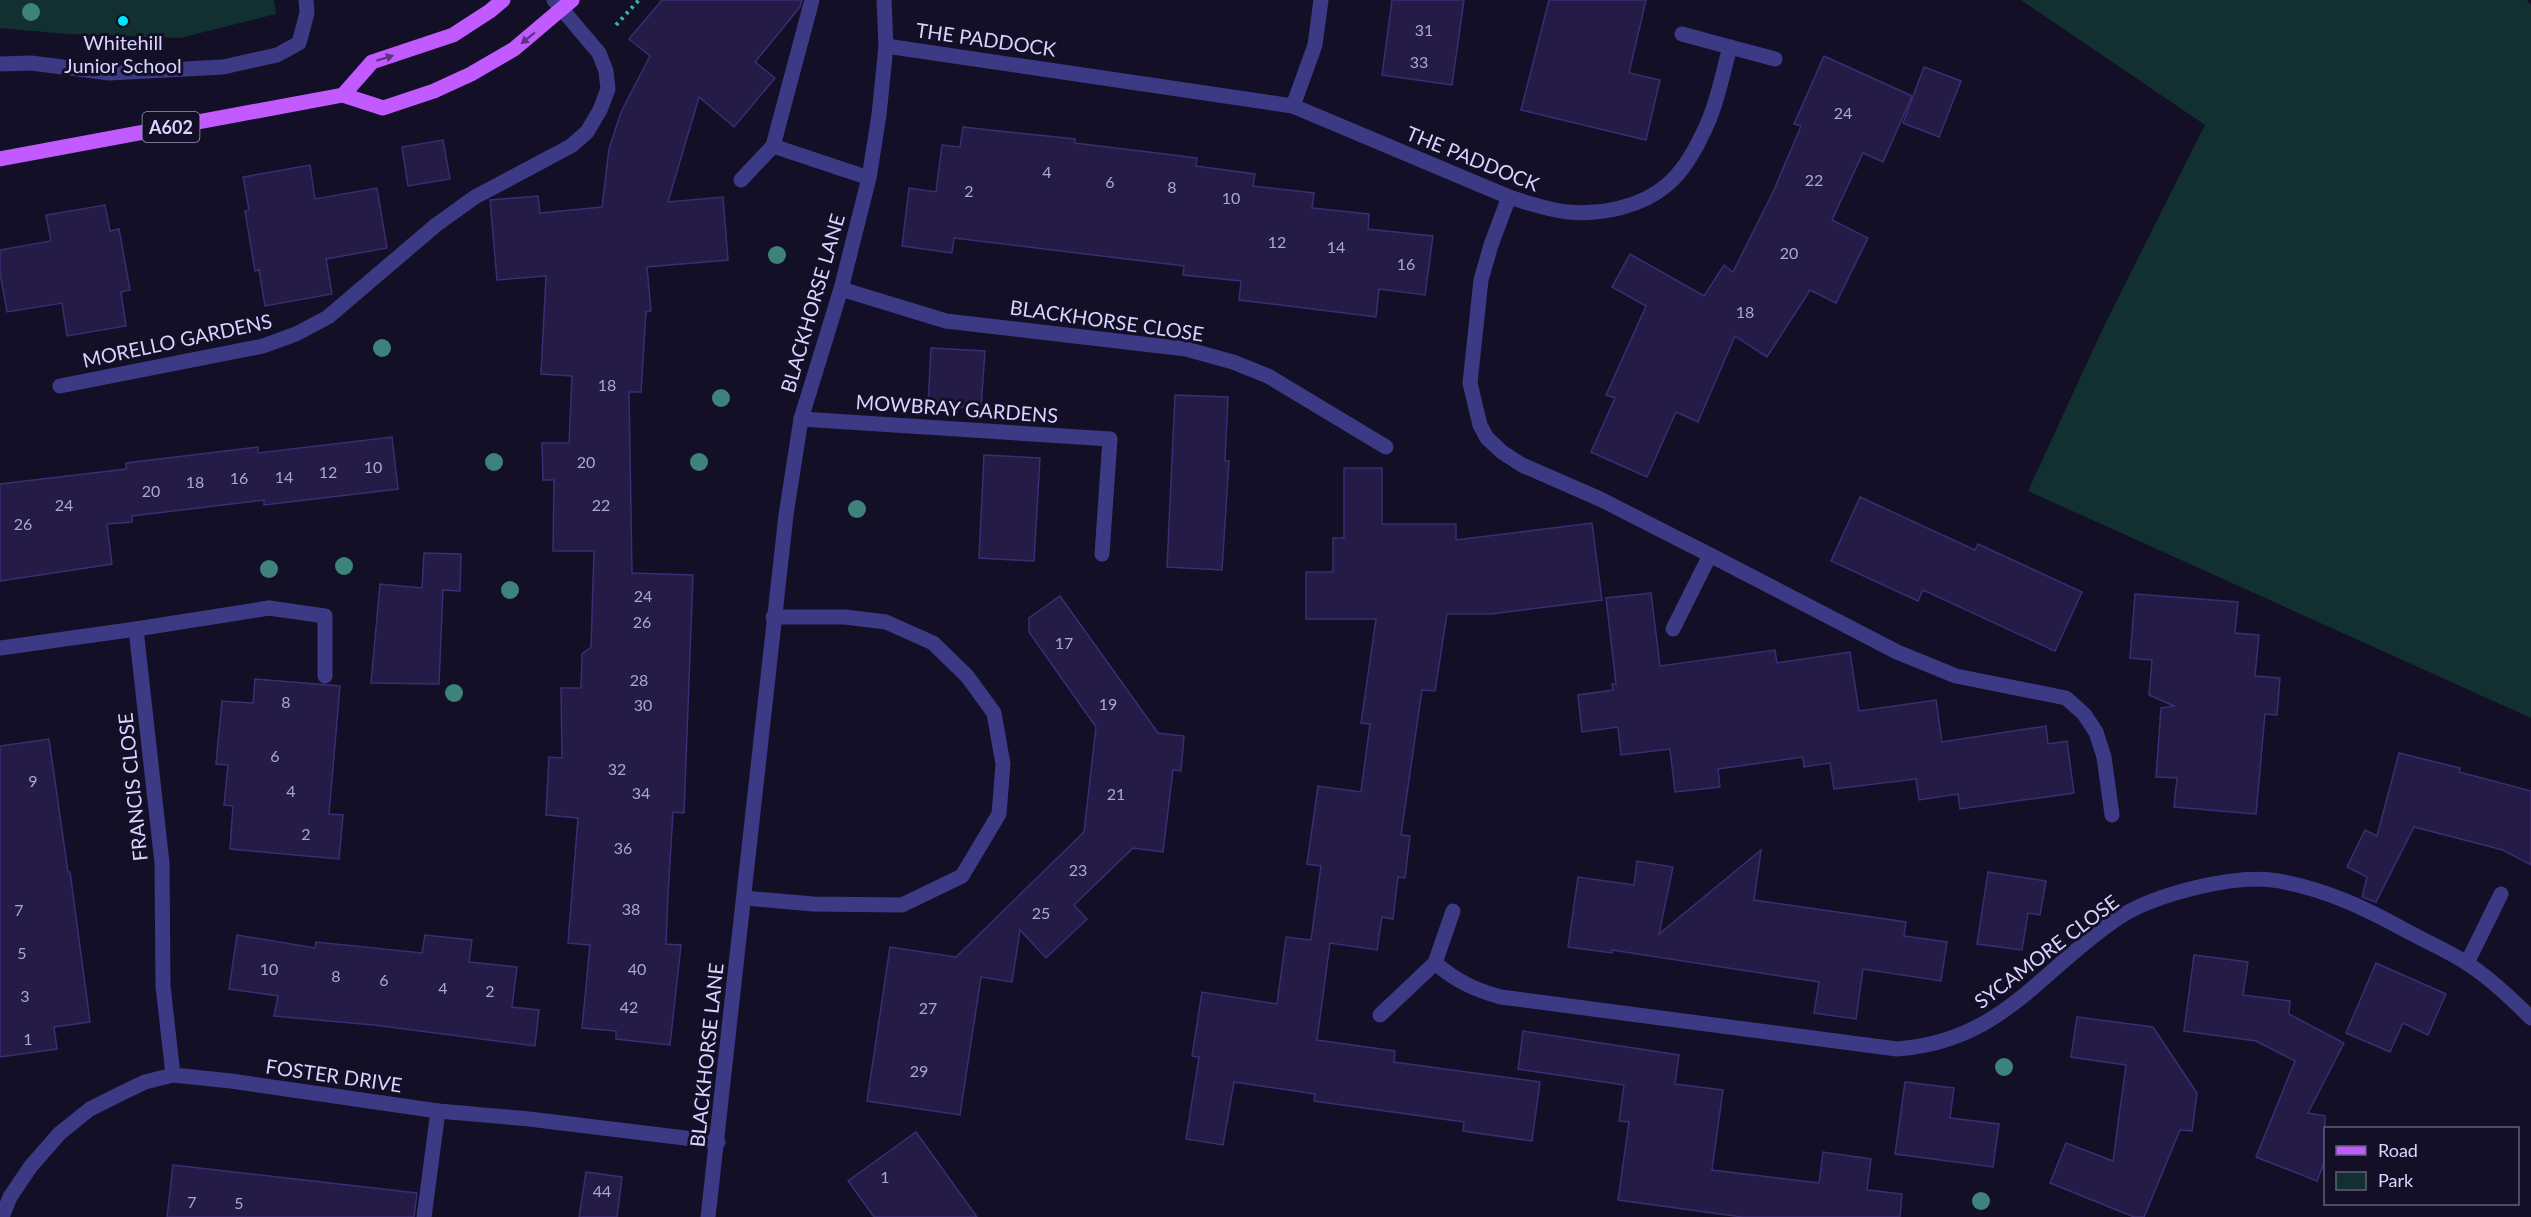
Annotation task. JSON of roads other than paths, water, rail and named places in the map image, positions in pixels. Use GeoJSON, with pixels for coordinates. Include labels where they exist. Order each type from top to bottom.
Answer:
{"type":"FeatureCollection","features":[{"type":"Feature","properties":{"kind":"main road"},"geometry":{"type":"LineString","coordinates":[[343,95],[372,62],[453,34],[503,0]]}},
{"type":"Feature","properties":{"kind":"main road","name":"A602"},"geometry":{"type":"LineString","coordinates":[[2,155],[343,95],[384,108],[434,91],[514,50],[563,3]]}},
{"type":"Feature","properties":{"kind":"street"},"geometry":{"type":"LineString","coordinates":[[0,64],[31,63],[110,73],[223,67],[277,55],[299,43],[307,13],[306,0]]}},
{"type":"Feature","properties":{"kind":"street"},"geometry":{"type":"LineString","coordinates":[[741,180],[773,146],[812,0]]}},
{"type":"Feature","properties":{"kind":"street","name":"BLACKHORSE LANE"},"geometry":{"type":"LineString","coordinates":[[708,1217],[786,515],[801,419],[841,289],[869,178],[879,115],[886,46],[884,0]]}},
{"type":"Feature","properties":{"kind":"street"},"geometry":{"type":"LineString","coordinates":[[1293,106],[1315,45],[1321,0]]}},
{"type":"Feature","properties":{"kind":"street","name":"MORELLO GARDENS"},"geometry":{"type":"LineString","coordinates":[[60,386],[262,346],[296,334],[328,317],[436,225],[475,197],[571,146],[587,132],[600,110],[608,89],[606,71],[599,53],[563,3]]}},
{"type":"Feature","properties":{"kind":"street"},"geometry":{"type":"LineString","coordinates":[[1682,34],[1775,59]]}},
{"type":"Feature","properties":{"kind":"street","name":"THE PADDOCK"},"geometry":{"type":"LineString","coordinates":[[886,46],[1293,106],[1509,197],[1561,211],[1594,212],[1620,208],[1642,200],[1668,184],[1687,161],[1703,134],[1730,47]]}},
{"type":"Feature","properties":{"kind":"street"},"geometry":{"type":"LineString","coordinates":[[773,146],[869,178]]}},
{"type":"Feature","properties":{"kind":"street"},"geometry":{"type":"LineString","coordinates":[[1509,197],[1491,245],[1482,280],[1470,383],[1479,425],[1487,438],[1502,452],[1522,465],[1600,499],[1897,652],[1936,668],[1986,683],[2066,698],[2084,714],[2096,732],[2104,758],[2112,815]]}},
{"type":"Feature","properties":{"kind":"street","name":"BLACKHORSE CLOSE"},"geometry":{"type":"LineString","coordinates":[[841,289],[946,321],[1186,349],[1233,362],[1268,376],[1386,447]]}},
{"type":"Feature","properties":{"kind":"street","name":"MOWBRAY GARDENS"},"geometry":{"type":"LineString","coordinates":[[801,419],[1110,439],[1102,554]]}},
{"type":"Feature","properties":{"kind":"street"},"geometry":{"type":"LineString","coordinates":[[1673,629],[1710,555]]}},
{"type":"Feature","properties":{"kind":"street"},"geometry":{"type":"LineString","coordinates":[[0,648],[269,608],[325,616],[325,676]]}},
{"type":"Feature","properties":{"kind":"street"},"geometry":{"type":"LineString","coordinates":[[745,898],[813,904],[902,905],[962,876],[999,814],[1003,764],[994,713],[967,676],[933,643],[886,622],[845,617],[773,617]]}},
{"type":"Feature","properties":{"kind":"street","name":"FRANCIS CLOSE"},"geometry":{"type":"LineString","coordinates":[[136,629],[161,852],[164,986],[173,1075]]}},
{"type":"Feature","properties":{"kind":"street","name":"SYCAMORE CLOSE"},"geometry":{"type":"LineString","coordinates":[[1435,963],[1460,982],[1476,990],[1502,997],[1897,1050],[1925,1047],[1983,1025],[2013,1006],[2120,917],[2166,897],[2195,888],[2236,881],[2277,880],[2326,892],[2371,912],[2467,963],[2511,998],[2531,1018]]}},
{"type":"Feature","properties":{"kind":"street"},"geometry":{"type":"LineString","coordinates":[[2467,963],[2501,894]]}},
{"type":"Feature","properties":{"kind":"street"},"geometry":{"type":"LineString","coordinates":[[1380,1015],[1435,963],[1453,911]]}},
{"type":"Feature","properties":{"kind":"street","name":"FOSTER DRIVE"},"geometry":{"type":"LineString","coordinates":[[2,1217],[10,1197],[31,1166],[60,1133],[90,1109],[145,1082],[173,1075],[231,1081],[438,1111],[530,1119],[718,1142]]}},
{"type":"Feature","properties":{"kind":"street"},"geometry":{"type":"LineString","coordinates":[[424,1217],[438,1111]]}},
{"type":"Feature","properties":{"kind":"place","name":"Whitehill Junior School"},"geometry":{"type":"Point","coordinates":[123,21]}}]}
